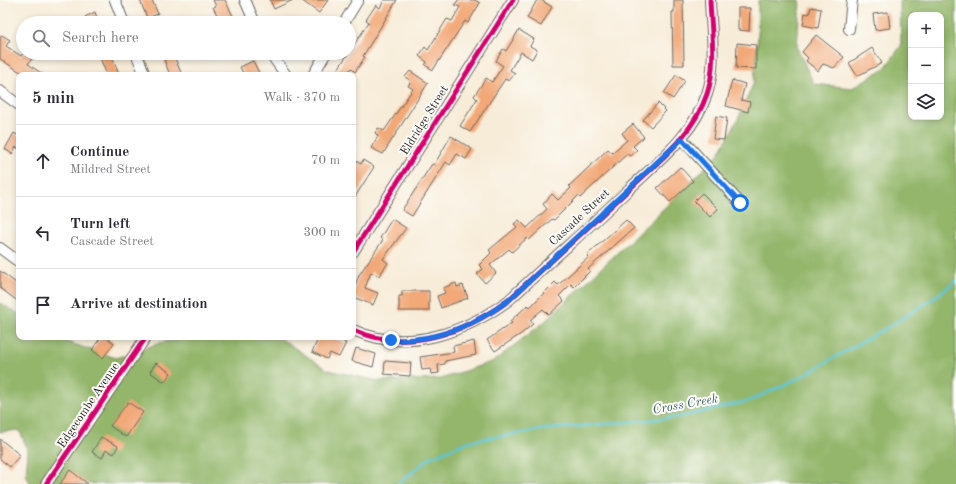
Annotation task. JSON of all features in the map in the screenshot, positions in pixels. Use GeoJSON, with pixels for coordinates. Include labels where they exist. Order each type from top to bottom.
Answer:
{"type":"FeatureCollection","features":[{"type":"Feature","properties":{"kind":"street"},"geometry":{"type":"LineString","coordinates":[[115,0],[121,16]]}},
{"type":"Feature","properties":{"kind":"street"},"geometry":{"type":"LineString","coordinates":[[245,0],[252,16]]}},
{"type":"Feature","properties":{"kind":"street"},"geometry":{"type":"LineString","coordinates":[[348,16],[358,0]]}},
{"type":"Feature","properties":{"kind":"street","name":"Eldridge Street"},"geometry":{"type":"LineString","coordinates":[[356,247],[513,0]]}},
{"type":"Feature","properties":{"kind":"street","name":"Cascade Street"},"geometry":{"type":"LineString","coordinates":[[356,331],[375,338],[408,341],[450,332],[480,319],[509,300],[682,139],[695,122],[702,107],[712,76],[713,59],[710,0]]}},
{"type":"Feature","properties":{"kind":"street"},"geometry":{"type":"LineString","coordinates":[[849,29],[852,0]]}},
{"type":"Feature","properties":{"kind":"street"},"geometry":{"type":"LineString","coordinates":[[139,60],[144,72]]}},
{"type":"Feature","properties":{"kind":"street"},"geometry":{"type":"LineString","coordinates":[[275,60],[284,72]]}},
{"type":"Feature","properties":{"kind":"street"},"geometry":{"type":"LineString","coordinates":[[315,72],[322,60]]}},
{"type":"Feature","properties":{"kind":"street"},"geometry":{"type":"LineString","coordinates":[[0,91],[16,103]]}},
{"type":"Feature","properties":{"kind":"street"},"geometry":{"type":"LineString","coordinates":[[682,139],[740,203]]}},
{"type":"Feature","properties":{"kind":"street"},"geometry":{"type":"LineString","coordinates":[[0,248],[16,260]]}},
{"type":"Feature","properties":{"kind":"street","name":"Edgecombe Avenue"},"geometry":{"type":"LineString","coordinates":[[46,484],[144,340]]}},
{"type":"Feature","properties":{"kind":"green space"},"geometry":{"type":"Polygon","coordinates":[[[758,0],[800,0],[797,48],[814,84],[852,88],[885,68],[901,46],[900,0],[956,0],[956,484],[31,484],[26,475],[28,450],[19,430],[0,432],[0,303],[16,312],[16,340],[61,340],[116,358],[163,342],[175,340],[283,340],[328,370],[379,381],[441,379],[494,361],[543,323],[651,221],[718,155],[738,119],[754,82],[758,34],[758,0]]]}},
{"type":"Feature","properties":{"kind":"building"},"geometry":{"type":"Polygon","coordinates":[[[140,0],[152,0],[158,14],[146,16],[140,0]]]}},
{"type":"Feature","properties":{"kind":"building"},"geometry":{"type":"Polygon","coordinates":[[[213,0],[225,0],[233,16],[218,16],[213,7],[216,6],[213,0]]]}},
{"type":"Feature","properties":{"kind":"building"},"geometry":{"type":"Polygon","coordinates":[[[270,0],[293,0],[274,9],[270,0]]]}},
{"type":"Feature","properties":{"kind":"building"},"geometry":{"type":"Polygon","coordinates":[[[301,0],[328,0],[319,13],[301,0]]]}},
{"type":"Feature","properties":{"kind":"building"},"geometry":{"type":"Polygon","coordinates":[[[384,0],[397,0],[355,72],[351,68],[348,72],[336,72],[344,60],[356,60],[356,42],[369,22],[366,20],[376,5],[380,8],[384,0]]]}},
{"type":"Feature","properties":{"kind":"building"},"geometry":{"type":"Polygon","coordinates":[[[458,0],[475,0],[480,3],[468,23],[465,21],[433,70],[425,65],[427,62],[419,56],[425,47],[428,50],[447,19],[452,21],[460,7],[455,5],[458,0]]]}},
{"type":"Feature","properties":{"kind":"building"},"geometry":{"type":"Polygon","coordinates":[[[537,0],[541,0],[552,7],[541,26],[527,18],[537,0]]]}},
{"type":"Feature","properties":{"kind":"building"},"geometry":{"type":"Polygon","coordinates":[[[674,0],[683,0],[684,65],[673,65],[672,12],[674,12],[674,0]]]}},
{"type":"Feature","properties":{"kind":"building"},"geometry":{"type":"Polygon","coordinates":[[[811,7],[821,9],[818,28],[803,25],[805,13],[809,14],[811,7]]]}},
{"type":"Feature","properties":{"kind":"building"},"geometry":{"type":"Polygon","coordinates":[[[738,8],[750,8],[749,31],[738,30],[738,8]]]}},
{"type":"Feature","properties":{"kind":"building"},"geometry":{"type":"Polygon","coordinates":[[[95,12],[96,16],[87,16],[95,12]]]}},
{"type":"Feature","properties":{"kind":"building"},"geometry":{"type":"Polygon","coordinates":[[[888,12],[890,28],[875,30],[873,14],[888,12]]]}},
{"type":"Feature","properties":{"kind":"building"},"geometry":{"type":"Polygon","coordinates":[[[519,30],[534,39],[530,46],[537,50],[532,59],[521,52],[510,70],[515,73],[509,81],[505,79],[470,132],[460,126],[477,99],[474,96],[486,78],[492,82],[503,66],[496,61],[503,49],[506,51],[519,30]]]}},
{"type":"Feature","properties":{"kind":"building"},"geometry":{"type":"Polygon","coordinates":[[[2,35],[10,40],[6,46],[16,53],[16,60],[31,60],[28,64],[40,72],[20,72],[0,59],[0,38],[2,35]]]}},
{"type":"Feature","properties":{"kind":"building"},"geometry":{"type":"Polygon","coordinates":[[[816,35],[844,57],[834,68],[823,64],[818,71],[806,61],[808,58],[802,52],[816,35]]]}},
{"type":"Feature","properties":{"kind":"building"},"geometry":{"type":"Polygon","coordinates":[[[737,43],[756,45],[756,69],[736,68],[737,43]]]}},
{"type":"Feature","properties":{"kind":"building"},"geometry":{"type":"Polygon","coordinates":[[[872,48],[882,63],[857,76],[849,63],[872,48]]]}},
{"type":"Feature","properties":{"kind":"building"},"geometry":{"type":"Polygon","coordinates":[[[101,60],[114,60],[118,72],[106,72],[101,60]]]}},
{"type":"Feature","properties":{"kind":"building"},"geometry":{"type":"Polygon","coordinates":[[[164,60],[176,60],[181,72],[169,72],[164,60]]]}},
{"type":"Feature","properties":{"kind":"building"},"geometry":{"type":"Polygon","coordinates":[[[253,61],[258,72],[242,72],[240,67],[253,61]]]}},
{"type":"Feature","properties":{"kind":"building"},"geometry":{"type":"Polygon","coordinates":[[[410,71],[428,83],[383,154],[371,148],[378,136],[375,133],[378,128],[384,131],[413,89],[408,86],[411,81],[405,77],[410,71]]]}},
{"type":"Feature","properties":{"kind":"building"},"geometry":{"type":"Polygon","coordinates":[[[676,75],[685,81],[673,99],[664,93],[676,75]]]}},
{"type":"Feature","properties":{"kind":"building"},"geometry":{"type":"Polygon","coordinates":[[[732,80],[745,84],[741,100],[750,102],[748,112],[726,106],[732,80]]]}},
{"type":"Feature","properties":{"kind":"building"},"geometry":{"type":"Polygon","coordinates":[[[658,103],[666,111],[651,127],[643,120],[658,103]]]}},
{"type":"Feature","properties":{"kind":"building"},"geometry":{"type":"Polygon","coordinates":[[[716,116],[727,118],[724,140],[713,139],[716,116]]]}},
{"type":"Feature","properties":{"kind":"building"},"geometry":{"type":"Polygon","coordinates":[[[633,124],[644,137],[633,146],[637,150],[630,156],[627,154],[580,198],[578,196],[554,220],[552,219],[529,240],[527,238],[512,252],[509,249],[490,265],[496,273],[485,283],[477,274],[483,269],[479,265],[491,253],[489,250],[517,227],[514,224],[519,220],[527,228],[547,209],[543,204],[552,194],[558,200],[571,188],[569,186],[608,149],[612,153],[627,140],[622,133],[633,124]]]}},
{"type":"Feature","properties":{"kind":"building"},"geometry":{"type":"Polygon","coordinates":[[[14,133],[16,134],[16,147],[12,154],[5,149],[14,133]]]}},
{"type":"Feature","properties":{"kind":"building"},"geometry":{"type":"Polygon","coordinates":[[[451,136],[472,149],[466,159],[457,154],[450,165],[446,162],[412,216],[402,210],[432,164],[434,165],[451,136]]]}},
{"type":"Feature","properties":{"kind":"building"},"geometry":{"type":"Polygon","coordinates":[[[363,160],[374,167],[356,195],[356,161],[361,164],[363,160]]]}},
{"type":"Feature","properties":{"kind":"building"},"geometry":{"type":"Polygon","coordinates":[[[680,167],[693,181],[670,202],[657,188],[680,167]]]}},
{"type":"Feature","properties":{"kind":"building"},"geometry":{"type":"Polygon","coordinates":[[[702,193],[718,209],[710,217],[694,201],[702,193]]]}},
{"type":"Feature","properties":{"kind":"building"},"geometry":{"type":"Polygon","coordinates":[[[392,219],[406,228],[383,259],[388,263],[379,276],[371,272],[365,288],[378,293],[373,305],[356,298],[356,284],[359,275],[383,240],[380,238],[392,219]]]}},
{"type":"Feature","properties":{"kind":"building"},"geometry":{"type":"Polygon","coordinates":[[[626,220],[634,228],[588,269],[590,271],[574,287],[571,284],[559,296],[564,301],[549,315],[543,309],[530,320],[533,324],[521,334],[495,351],[487,340],[512,323],[510,321],[528,305],[530,307],[555,282],[558,285],[589,257],[587,255],[626,220]]]}},
{"type":"Feature","properties":{"kind":"building"},"geometry":{"type":"Polygon","coordinates":[[[0,271],[16,283],[16,300],[0,288],[0,271]]]}},
{"type":"Feature","properties":{"kind":"building"},"geometry":{"type":"Polygon","coordinates":[[[456,283],[457,287],[463,285],[468,298],[441,308],[437,296],[445,293],[443,288],[456,283]]]}},
{"type":"Feature","properties":{"kind":"building"},"geometry":{"type":"Polygon","coordinates":[[[402,291],[429,291],[429,311],[399,311],[399,296],[402,296],[402,291]]]}},
{"type":"Feature","properties":{"kind":"building"},"geometry":{"type":"Polygon","coordinates":[[[99,340],[110,340],[114,343],[103,358],[92,350],[99,340]]]}},
{"type":"Feature","properties":{"kind":"building"},"geometry":{"type":"Polygon","coordinates":[[[318,340],[340,340],[346,343],[339,357],[330,353],[327,359],[312,352],[318,340]]]}},
{"type":"Feature","properties":{"kind":"building"},"geometry":{"type":"Polygon","coordinates":[[[474,341],[476,355],[445,361],[445,364],[438,365],[439,373],[431,374],[430,369],[422,370],[420,357],[454,352],[453,346],[474,341]]]}},
{"type":"Feature","properties":{"kind":"building"},"geometry":{"type":"Polygon","coordinates":[[[356,348],[376,354],[373,367],[352,361],[356,348]]]}},
{"type":"Feature","properties":{"kind":"building"},"geometry":{"type":"Polygon","coordinates":[[[385,361],[411,363],[410,376],[384,374],[385,361]]]}},
{"type":"Feature","properties":{"kind":"building"},"geometry":{"type":"Polygon","coordinates":[[[156,363],[171,373],[164,382],[150,372],[156,363]]]}},
{"type":"Feature","properties":{"kind":"building"},"geometry":{"type":"Polygon","coordinates":[[[128,402],[143,412],[126,437],[110,426],[128,402]]]}},
{"type":"Feature","properties":{"kind":"building"},"geometry":{"type":"Polygon","coordinates":[[[101,437],[118,446],[114,454],[106,450],[102,458],[92,452],[101,437]]]}},
{"type":"Feature","properties":{"kind":"building"},"geometry":{"type":"Polygon","coordinates":[[[0,439],[20,455],[10,467],[0,459],[0,439]]]}},
{"type":"Feature","properties":{"kind":"building"},"geometry":{"type":"Polygon","coordinates":[[[70,470],[88,484],[60,484],[70,470]]]}},
{"type":"Feature","properties":{"kind":"waterway","name":"Cross Creek"},"geometry":{"type":"LineString","coordinates":[[398,484],[431,457],[470,441],[540,430],[680,417],[749,401],[797,379],[897,322],[931,300],[956,281]]}},
{"type":"Feature","properties":{"kind":"cycle path"},"geometry":{"type":"LineString","coordinates":[[356,247],[513,0]]}},
{"type":"Feature","properties":{"kind":"cycle path"},"geometry":{"type":"LineString","coordinates":[[356,331],[373,337],[394,340],[414,340],[454,330],[492,312],[509,300],[661,160],[693,123],[707,94],[713,59],[710,0]]}},
{"type":"Feature","properties":{"kind":"cycle path"},"geometry":{"type":"LineString","coordinates":[[46,484],[144,340]]}},
{"type":"Feature","properties":{"kind":"route"},"geometry":{"type":"LineString","coordinates":[[391,340],[408,341],[435,337],[466,326],[495,310],[509,300],[682,139],[740,203]]}}]}
